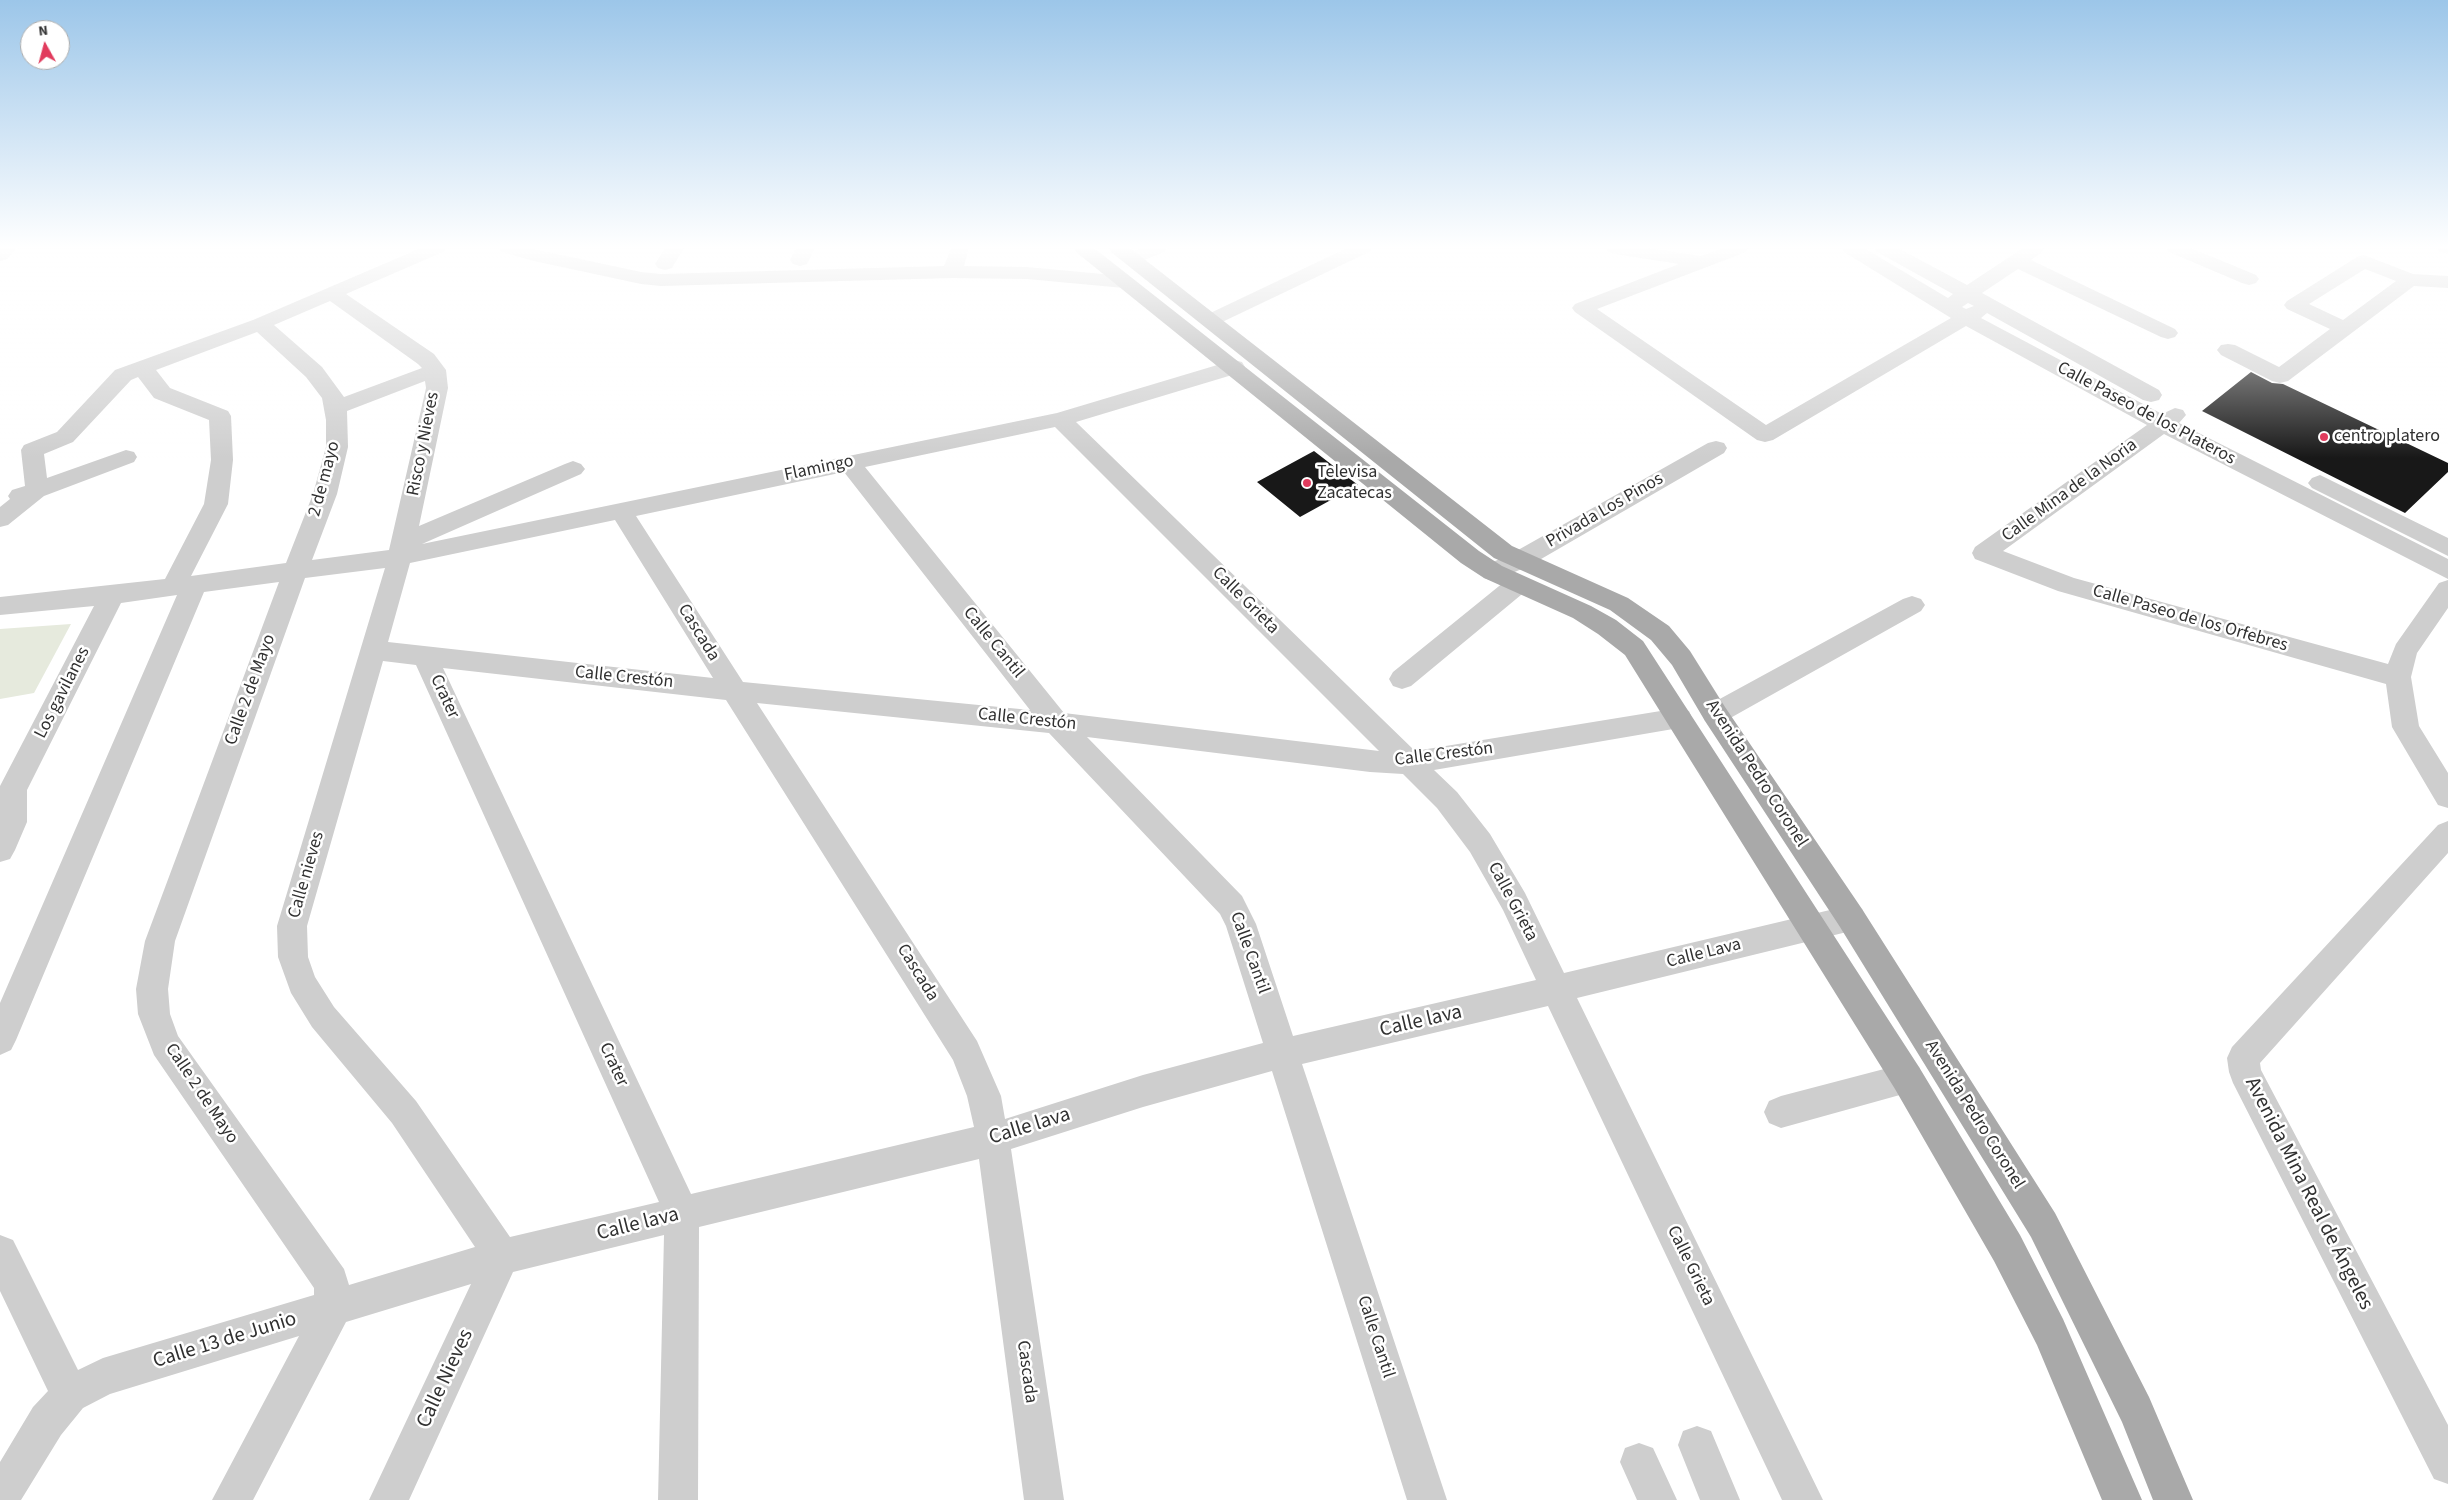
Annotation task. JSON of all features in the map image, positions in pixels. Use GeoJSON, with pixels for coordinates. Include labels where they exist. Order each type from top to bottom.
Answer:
{"type":"FeatureCollection","features":[{"type":"Feature","properties":{"kind":"main road","name":"Avenida Pedro Coronel"},"geometry":{"type":"LineString","coordinates":[[1183,318],[1234,367],[1342,439],[1503,552],[1519,572],[1607,627],[1634,648],[1908,1078],[2007,1248],[2050,1332],[2122,1500]]}},
{"type":"Feature","properties":{"kind":"main road","name":"Avenida Pedro Coronel"},"geometry":{"type":"LineString","coordinates":[[1207,318],[1470,557],[1493,572],[1519,572],[1619,604],[1660,633],[1681,658],[1715,714],[1851,918],[2042,1225],[2136,1410],[2173,1500]]}},
{"type":"Feature","properties":{"kind":"street"},"geometry":{"type":"LineString","coordinates":[[38,489],[32,450],[66,437],[123,375],[274,318]]}},
{"type":"Feature","properties":{"kind":"street","name":"Risco y Nieves"},"geometry":{"type":"LineString","coordinates":[[367,318],[426,359],[435,370],[437,388],[402,549]]}},
{"type":"Feature","properties":{"kind":"street"},"geometry":{"type":"LineString","coordinates":[[1210,320],[1214,318]]}},
{"type":"Feature","properties":{"kind":"street"},"geometry":{"type":"LineString","coordinates":[[1596,318],[1766,435],[1948,318]]}},
{"type":"Feature","properties":{"kind":"street","name":"Calle Paseo de los Plateros"},"geometry":{"type":"LineString","coordinates":[[1966,318],[2448,548]]}},
{"type":"Feature","properties":{"kind":"street","name":"Calle Paseo de los Plateros"},"geometry":{"type":"LineString","coordinates":[[2007,318],[2171,417],[2448,570]]}},
{"type":"Feature","properties":{"kind":"street"},"geometry":{"type":"LineString","coordinates":[[2137,318],[2168,333]]}},
{"type":"Feature","properties":{"kind":"street"},"geometry":{"type":"LineString","coordinates":[[2322,318],[2343,328]]}},
{"type":"Feature","properties":{"kind":"street"},"geometry":{"type":"LineString","coordinates":[[2228,350],[2280,376],[2357,318]]}},
{"type":"Feature","properties":{"kind":"street","name":"2 de mayo"},"geometry":{"type":"LineString","coordinates":[[260,324],[314,372],[333,396],[335,408],[337,447],[324,494],[296,571]]}},
{"type":"Feature","properties":{"kind":"street","name":"Flamingo"},"geometry":{"type":"LineString","coordinates":[[402,549],[621,511],[1060,419],[1234,367]]}},
{"type":"Feature","properties":{"kind":"street"},"geometry":{"type":"LineString","coordinates":[[0,1040],[216,504],[222,460],[220,416],[162,393],[143,368]]}},
{"type":"Feature","properties":{"kind":"street"},"geometry":{"type":"LineString","coordinates":[[335,408],[435,370]]}},
{"type":"Feature","properties":{"kind":"street","name":"Calle Mina de la Noria"},"geometry":{"type":"LineString","coordinates":[[1984,554],[2171,417]]}},
{"type":"Feature","properties":{"kind":"street","name":"Calle Grieta"},"geometry":{"type":"LineString","coordinates":[[1060,419],[1447,800],[1480,843],[1514,902],[1803,1500]]}},
{"type":"Feature","properties":{"kind":"street","name":"Privada Los Pinos"},"geometry":{"type":"LineString","coordinates":[[1402,679],[1519,572],[1716,448]]}},
{"type":"Feature","properties":{"kind":"street"},"geometry":{"type":"LineString","coordinates":[[0,503],[126,457]]}},
{"type":"Feature","properties":{"kind":"street","name":"Calle Cantil"},"geometry":{"type":"LineString","coordinates":[[848,463],[1056,723],[1231,905],[1241,924],[1284,1053],[1427,1500]]}},
{"type":"Feature","properties":{"kind":"street"},"geometry":{"type":"LineString","coordinates":[[0,606],[112,596],[296,571],[402,549],[573,469]]}},
{"type":"Feature","properties":{"kind":"street"},"geometry":{"type":"LineString","coordinates":[[0,519],[38,489]]}},
{"type":"Feature","properties":{"kind":"street","name":"Cascada"},"geometry":{"type":"LineString","coordinates":[[621,511],[966,1052],[984,1096],[993,1140],[1044,1500]]}},
{"type":"Feature","properties":{"kind":"street","name":"Calle nieves"},"geometry":{"type":"LineString","coordinates":[[402,549],[292,926],[293,957],[302,983],[323,1017],[404,1112],[502,1257]]}},
{"type":"Feature","properties":{"kind":"street","name":"Calle Paseo de los Orfebres"},"geometry":{"type":"LineString","coordinates":[[1984,554],[2067,585],[2398,678]]}},
{"type":"Feature","properties":{"kind":"street","name":"Calle 2 de Mayo"},"geometry":{"type":"LineString","coordinates":[[296,571],[160,941],[152,989],[154,1014],[165,1044],[331,1282],[334,1308]]}},
{"type":"Feature","properties":{"kind":"street"},"geometry":{"type":"LineString","coordinates":[[2448,589],[2405,651],[2398,678],[2406,727],[2448,797]]}},
{"type":"Feature","properties":{"kind":"street","name":"Los gavilanes"},"geometry":{"type":"LineString","coordinates":[[0,850],[13,822],[7,798],[112,596]]}},
{"type":"Feature","properties":{"kind":"street"},"geometry":{"type":"LineString","coordinates":[[1715,714],[1912,605]]}},
{"type":"Feature","properties":{"kind":"street","name":"Calle Crestón"},"geometry":{"type":"LineString","coordinates":[[373,650],[1056,723],[1370,761],[1408,763],[1679,718]]}},
{"type":"Feature","properties":{"kind":"street","name":"Crater"},"geometry":{"type":"LineString","coordinates":[[425,656],[682,1214],[678,1500]]}},
{"type":"Feature","properties":{"kind":"street","name":"Avenida Mina Real de Ángeles"},"geometry":{"type":"LineString","coordinates":[[2448,833],[2242,1058],[2245,1072],[2448,1465]]}},
{"type":"Feature","properties":{"kind":"street","name":"Calle Lava"},"geometry":{"type":"LineString","coordinates":[[1557,990],[1851,918]]}},
{"type":"Feature","properties":{"kind":"street","name":"Calle lava"},"geometry":{"type":"LineString","coordinates":[[502,1257],[993,1140],[1143,1091],[1284,1053],[1557,990]]}},
{"type":"Feature","properties":{"kind":"street"},"geometry":{"type":"LineString","coordinates":[[1782,1112],[1908,1078]]}},
{"type":"Feature","properties":{"kind":"street"},"geometry":{"type":"LineString","coordinates":[[0,1253],[70,1395]]}},
{"type":"Feature","properties":{"kind":"street","name":"Calle 13 de Junio"},"geometry":{"type":"LineString","coordinates":[[0,1498],[47,1421],[70,1395],[104,1377],[502,1257]]}},
{"type":"Feature","properties":{"kind":"street","name":"Calle Nieves"},"geometry":{"type":"LineString","coordinates":[[389,1500],[502,1257]]}},
{"type":"Feature","properties":{"kind":"street"},"geometry":{"type":"LineString","coordinates":[[232,1500],[334,1308]]}},
{"type":"Feature","properties":{"kind":"street"},"geometry":{"type":"LineString","coordinates":[[1697,1445],[1720,1500]]}},
{"type":"Feature","properties":{"kind":"street"},"geometry":{"type":"LineString","coordinates":[[1639,1462],[1658,1500]]}},
{"type":"Feature","properties":{"kind":"shaded area"},"geometry":{"type":"Polygon","coordinates":[[[71,624],[34,693],[0,699],[0,629],[71,624]]]}},
{"type":"Feature","properties":{"kind":"building","name":"centro platero"},"geometry":{"type":"Polygon","coordinates":[[[2251,372],[2272,383],[2283,384],[2448,463],[2448,472],[2405,513],[2202,411],[2251,372]]]}},
{"type":"Feature","properties":{"kind":"building","name":"Televisa Zacatecas"},"geometry":{"type":"Polygon","coordinates":[[[1314,451],[1358,485],[1300,517],[1257,482],[1314,451]]]}},
{"type":"Feature","properties":{"kind":"place","name":"centro platero"},"geometry":{"type":"Point","coordinates":[2324,437]}},
{"type":"Feature","properties":{"kind":"place","name":"Televisa Zacatecas"},"geometry":{"type":"Point","coordinates":[1307,483]}}]}
